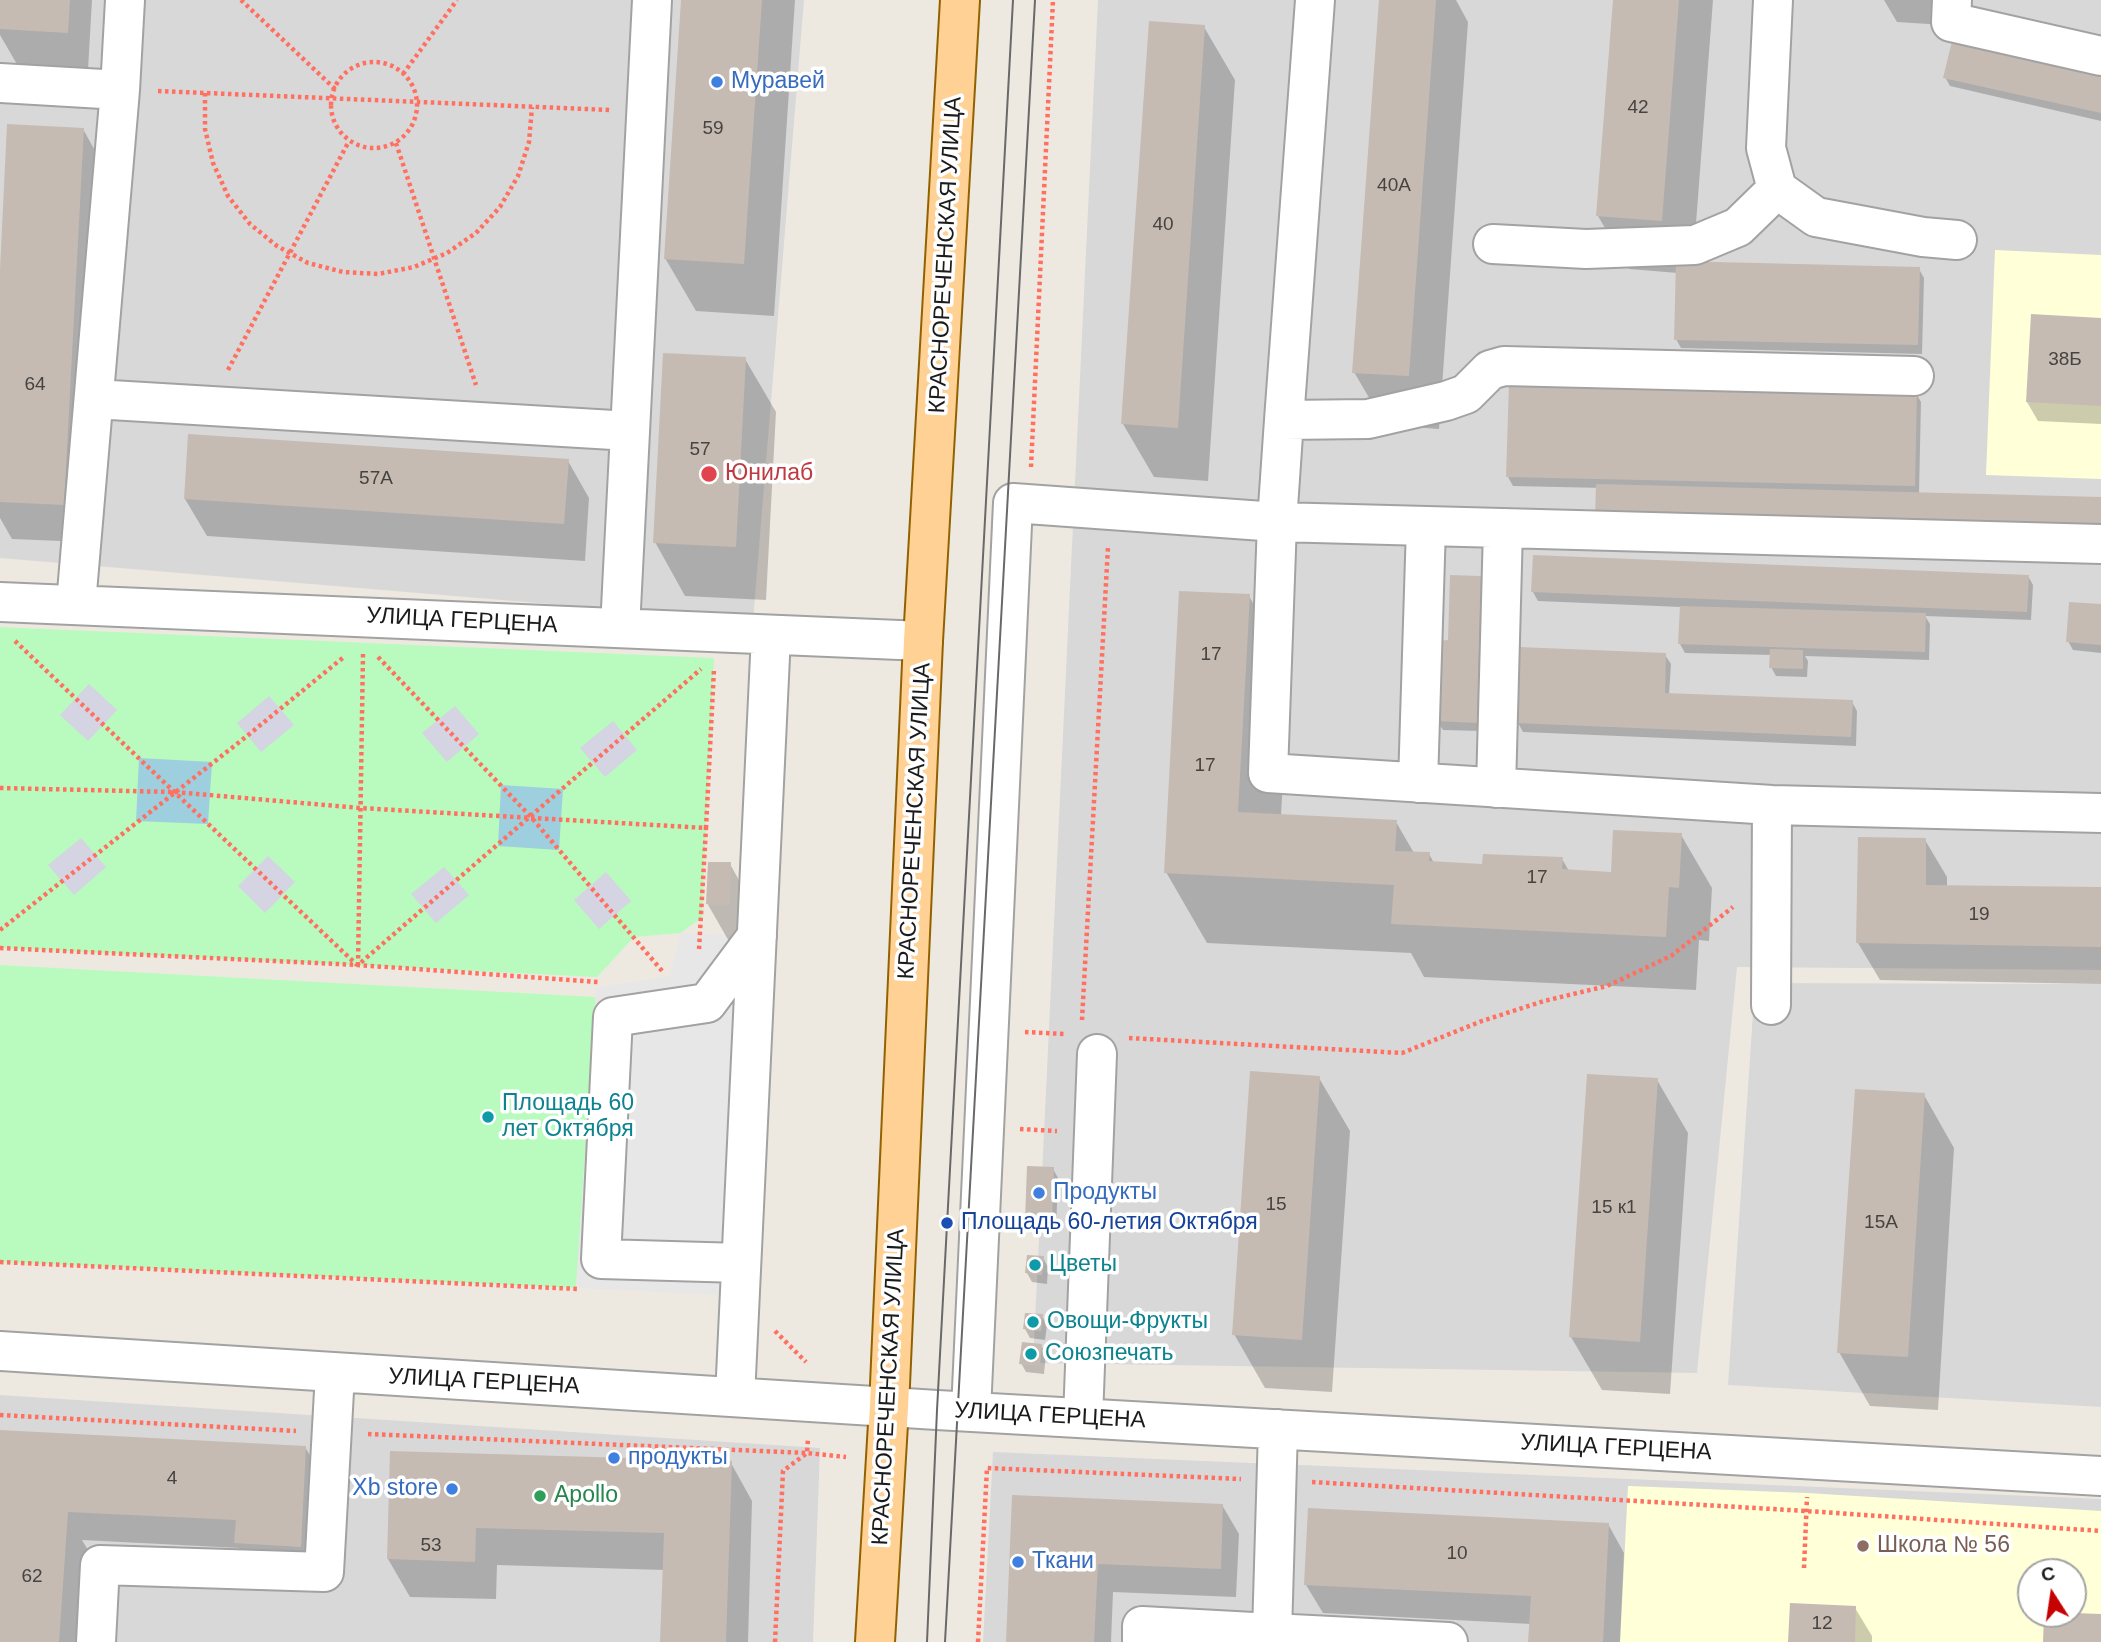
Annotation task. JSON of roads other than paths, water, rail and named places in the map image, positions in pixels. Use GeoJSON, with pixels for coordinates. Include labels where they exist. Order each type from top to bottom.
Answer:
{"type":"FeatureCollection","features":[{"type":"Feature","properties":{"kind":"main road","name":"КРАСНОРЕЧЕНСКАЯ УЛИЦА"},"geometry":{"type":"LineString","coordinates":[[875,1642],[889,1406],[923,641],[960,0]]}},
{"type":"Feature","properties":{"kind":"street"},"geometry":{"type":"LineString","coordinates":[[76,604],[120,90],[125,0]]}},
{"type":"Feature","properties":{"kind":"street"},"geometry":{"type":"LineString","coordinates":[[620,628],[652,0]]}},
{"type":"Feature","properties":{"kind":"street"},"geometry":{"type":"LineString","coordinates":[[1315,0],[1277,522],[1268,773],[1772,805],[2101,813]]}},
{"type":"Feature","properties":{"kind":"street"},"geometry":{"type":"LineString","coordinates":[[1773,0],[1766,148],[1777,189],[1816,217],[1923,237],[1957,240]]}},
{"type":"Feature","properties":{"kind":"street"},"geometry":{"type":"LineString","coordinates":[[1952,0],[1951,22],[2101,56]]}},
{"type":"Feature","properties":{"kind":"street"},"geometry":{"type":"LineString","coordinates":[[0,83],[120,90]]}},
{"type":"Feature","properties":{"kind":"street"},"geometry":{"type":"LineString","coordinates":[[1493,244],[1586,249],[1695,245],[1738,227],[1777,189]]}},
{"type":"Feature","properties":{"kind":"street"},"geometry":{"type":"LineString","coordinates":[[1284,420],[1368,419],[1446,401],[1466,394],[1490,370],[1504,366],[1914,376]]}},
{"type":"Feature","properties":{"kind":"street"},"geometry":{"type":"LineString","coordinates":[[94,399],[630,431]]}},
{"type":"Feature","properties":{"kind":"street"},"geometry":{"type":"LineString","coordinates":[[971,1411],[1013,503],[1277,522],[2101,544]]}},
{"type":"Feature","properties":{"kind":"street"},"geometry":{"type":"LineString","coordinates":[[1418,783],[1426,526]]}},
{"type":"Feature","properties":{"kind":"street"},"geometry":{"type":"LineString","coordinates":[[1496,788],[1503,528]]}},
{"type":"Feature","properties":{"kind":"street","name":"УЛИЦА ГЕРЦЕНА"},"geometry":{"type":"LineString","coordinates":[[5,619],[76,604],[923,641]]}},
{"type":"Feature","properties":{"kind":"street"},"geometry":{"type":"LineString","coordinates":[[735,1397],[771,635]]}},
{"type":"Feature","properties":{"kind":"street"},"geometry":{"type":"LineString","coordinates":[[1771,1005],[1772,805]]}},
{"type":"Feature","properties":{"kind":"street"},"geometry":{"type":"LineString","coordinates":[[741,1280],[601,1259],[613,1017],[707,1003],[757,936]]}},
{"type":"Feature","properties":{"kind":"street"},"geometry":{"type":"LineString","coordinates":[[1083,1418],[1091,1037]]}},
{"type":"Feature","properties":{"kind":"street","name":"УЛИЦА ГЕРЦЕНА"},"geometry":{"type":"LineString","coordinates":[[0,1351],[1083,1418],[2101,1476]]}},
{"type":"Feature","properties":{"kind":"street"},"geometry":{"type":"LineString","coordinates":[[96,1642],[100,1565],[324,1572],[335,1373]]}},
{"type":"Feature","properties":{"kind":"street"},"geometry":{"type":"LineString","coordinates":[[1272,1633],[1278,1429]]}},
{"type":"Feature","properties":{"kind":"street"},"geometry":{"type":"LineString","coordinates":[[1142,1642],[1142,1626],[1448,1642]]}},
{"type":"Feature","properties":{"kind":"water"},"geometry":{"type":"Polygon","coordinates":[[[139,758],[212,762],[208,824],[136,821],[139,758]]]}},
{"type":"Feature","properties":{"kind":"water"},"geometry":{"type":"Polygon","coordinates":[[[501,785],[563,789],[559,850],[498,846],[501,785]]]}},
{"type":"Feature","properties":{"kind":"tram line"},"geometry":{"type":"LineString","coordinates":[[927,1642],[937,1410],[1013,0]]}},
{"type":"Feature","properties":{"kind":"tram line"},"geometry":{"type":"LineString","coordinates":[[945,1642],[1035,0]]}},
{"type":"Feature","properties":{"kind":"place","name":"Муравей"},"geometry":{"type":"Point","coordinates":[717,82]}},
{"type":"Feature","properties":{"kind":"place","name":"Юнилаб"},"geometry":{"type":"Point","coordinates":[709,474]}},
{"type":"Feature","properties":{"kind":"place","name":"Площадь 60 лет Октября"},"geometry":{"type":"Point","coordinates":[488,1117]}},
{"type":"Feature","properties":{"kind":"place","name":"Продукты"},"geometry":{"type":"Point","coordinates":[1039,1193]}},
{"type":"Feature","properties":{"kind":"place","name":"Площадь 60-летия Октября"},"geometry":{"type":"Point","coordinates":[947,1223]}},
{"type":"Feature","properties":{"kind":"place","name":"Цветы"},"geometry":{"type":"Point","coordinates":[1035,1265]}},
{"type":"Feature","properties":{"kind":"place","name":"Овощи-Фрукты"},"geometry":{"type":"Point","coordinates":[1033,1322]}},
{"type":"Feature","properties":{"kind":"place","name":"Союзпечать"},"geometry":{"type":"Point","coordinates":[1031,1354]}},
{"type":"Feature","properties":{"kind":"place","name":"продукты"},"geometry":{"type":"Point","coordinates":[614,1458]}},
{"type":"Feature","properties":{"kind":"place","name":"Xb store"},"geometry":{"type":"Point","coordinates":[452,1489]}},
{"type":"Feature","properties":{"kind":"place","name":"Apollo"},"geometry":{"type":"Point","coordinates":[540,1496]}},
{"type":"Feature","properties":{"kind":"place","name":"Школа № 56"},"geometry":{"type":"Point","coordinates":[1863,1546]}},
{"type":"Feature","properties":{"kind":"place","name":"Ткани"},"geometry":{"type":"Point","coordinates":[1018,1562]}}]}
